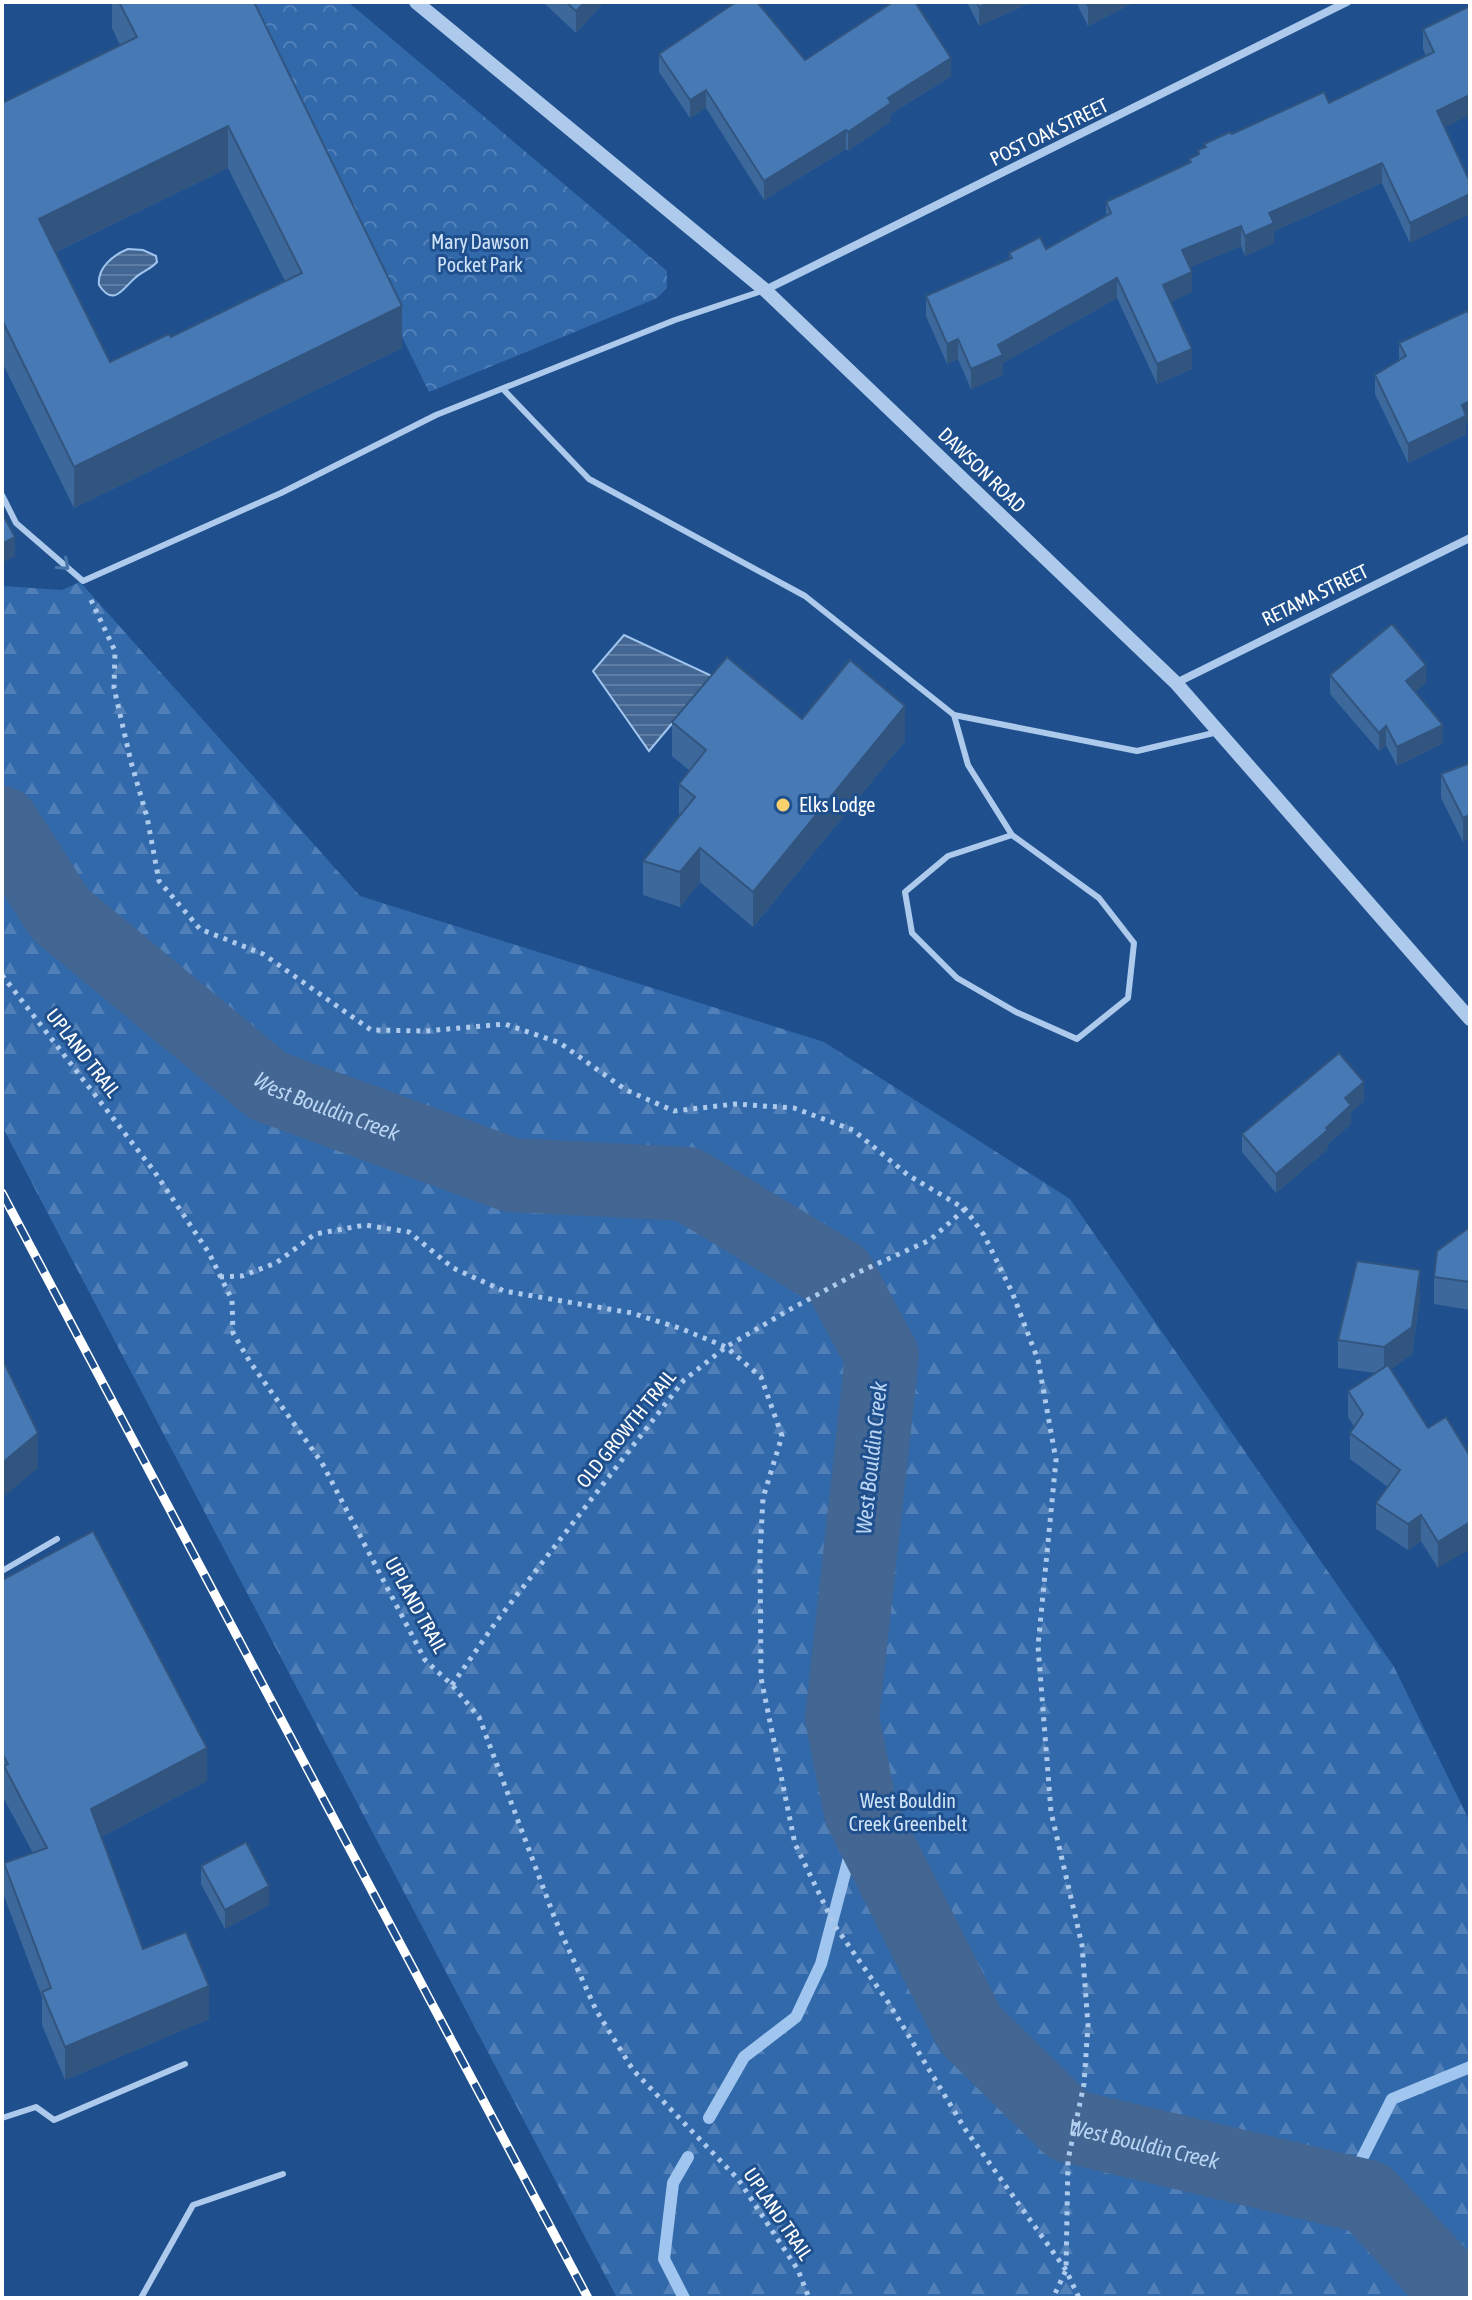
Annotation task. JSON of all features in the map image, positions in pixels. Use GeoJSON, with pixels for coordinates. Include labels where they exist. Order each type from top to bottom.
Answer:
{"type":"FeatureCollection","features":[{"type":"Feature","properties":{"kind":"street","name":"DAWSON ROAD"},"geometry":{"type":"LineString","coordinates":[[416,2],[765,290],[1176,683],[1470,1019]]}},
{"type":"Feature","properties":{"kind":"street","name":"POST OAK STREET"},"geometry":{"type":"LineString","coordinates":[[765,290],[1347,2]]}},
{"type":"Feature","properties":{"kind":"street","name":"RETAMA STREET"},"geometry":{"type":"LineString","coordinates":[[1176,683],[1470,538]]}},
{"type":"Feature","properties":{"kind":"lane"},"geometry":{"type":"LineString","coordinates":[[2,495],[16,523],[83,581],[281,493],[436,415],[675,320],[765,290]]}},
{"type":"Feature","properties":{"kind":"lane"},"geometry":{"type":"LineString","coordinates":[[503,389],[589,479],[805,596],[954,715],[1137,751],[1218,732]]}},
{"type":"Feature","properties":{"kind":"lane"},"geometry":{"type":"LineString","coordinates":[[954,715],[968,765],[1012,835],[1099,898],[1134,943],[1128,998],[1077,1039],[1016,1012],[957,978],[912,933],[905,892],[948,856],[1012,835]]}},
{"type":"Feature","properties":{"kind":"lane"},"geometry":{"type":"LineString","coordinates":[[2,1571],[57,1539]]}},
{"type":"Feature","properties":{"kind":"lane"},"geometry":{"type":"LineString","coordinates":[[2,2118],[36,2107],[54,2120],[185,2064]]}},
{"type":"Feature","properties":{"kind":"lane"},"geometry":{"type":"LineString","coordinates":[[141,2298],[193,2205],[283,2174]]}},
{"type":"Feature","properties":{"kind":"path"},"geometry":{"type":"LineString","coordinates":[[83,581],[115,651],[114,688],[147,817],[159,881],[200,929],[263,954],[371,1030],[426,1031],[505,1024],[560,1043],[626,1090],[674,1111],[735,1104],[794,1108],[853,1130],[908,1175],[965,1209],[984,1235],[1038,1360],[1056,1460],[1038,1646],[1051,1812],[1082,1945],[1088,2025],[1084,2084],[1068,2160],[1066,2270],[1053,2298]]}},
{"type":"Feature","properties":{"kind":"path","name":"UPLAND TRAIL"},"geometry":{"type":"LineString","coordinates":[[2,975],[154,1171],[209,1253],[232,1300],[233,1333],[322,1463],[425,1660],[452,1685],[479,1717],[555,1919],[596,2010],[633,2070],[738,2179],[798,2270],[809,2298]]}},
{"type":"Feature","properties":{"kind":"path","name":"OLD GROWTH TRAIL"},"geometry":{"type":"LineString","coordinates":[[452,1685],[505,1610],[684,1380],[726,1347],[850,1276],[930,1240],[965,1209]]}},
{"type":"Feature","properties":{"kind":"path"},"geometry":{"type":"LineString","coordinates":[[220,1277],[242,1276],[276,1263],[315,1234],[365,1225],[409,1232],[453,1268],[504,1291],[632,1313],[726,1347],[761,1377],[782,1436],[763,1498],[761,1678],[795,1844],[835,1926],[890,2005],[965,2129],[1066,2270],[1079,2298]]}},
{"type":"Feature","properties":{"kind":"green space","name":"Mary Dawson Pocket Park"},"geometry":{"type":"Polygon","coordinates":[[[237,2],[348,2],[667,271],[667,288],[657,298],[429,392],[237,2]]]}},
{"type":"Feature","properties":{"kind":"green space","name":"West Bouldin Creek Greenbelt"},"geometry":{"type":"Polygon","coordinates":[[[80,582],[360,896],[824,1042],[1070,1199],[1394,1667],[1470,1822],[1470,2298],[617,2298],[2,1126],[2,586],[62,590],[80,582]]]}},
{"type":"Feature","properties":{"kind":"shaded area"},"geometry":{"type":"Polygon","coordinates":[[[128,249],[143,250],[156,256],[157,262],[118,294],[109,295],[99,285],[103,268],[128,249]]]}},
{"type":"Feature","properties":{"kind":"shaded area"},"geometry":{"type":"Polygon","coordinates":[[[624,635],[712,676],[649,751],[593,671],[624,635]]]}},
{"type":"Feature","properties":{"kind":"shaded area"},"geometry":{"type":"Polygon","coordinates":[[[2,811],[64,917],[2,833],[2,811]]]}},
{"type":"Feature","properties":{"kind":"building"},"geometry":{"type":"Polygon","coordinates":[[[119,2],[254,2],[402,306],[74,467],[2,320],[2,103],[137,37],[119,2]],[[228,126],[39,219],[110,362],[169,334],[171,337],[302,273],[228,126]]]}},
{"type":"Feature","properties":{"kind":"building"},"geometry":{"type":"Polygon","coordinates":[[[566,2],[585,2],[576,11],[566,2]]]}},
{"type":"Feature","properties":{"kind":"building"},"geometry":{"type":"Polygon","coordinates":[[[736,2],[757,2],[805,60],[893,2],[915,2],[951,58],[888,98],[891,103],[848,132],[846,130],[764,181],[706,90],[690,100],[659,54],[736,2]]]}},
{"type":"Feature","properties":{"kind":"building"},"geometry":{"type":"Polygon","coordinates":[[[1470,6],[1470,95],[1437,111],[1470,182],[1470,194],[1410,223],[1382,163],[1269,213],[1274,223],[1245,236],[1241,226],[1182,250],[1192,272],[1163,285],[1192,349],[1157,364],[1117,278],[998,345],[1003,355],[971,369],[958,339],[947,344],[926,296],[1012,258],[1009,253],[1040,237],[1046,249],[1111,213],[1106,202],[1191,162],[1189,159],[1199,154],[1198,150],[1206,147],[1204,144],[1324,92],[1329,103],[1434,52],[1423,29],[1470,6]]]}},
{"type":"Feature","properties":{"kind":"building"},"geometry":{"type":"Polygon","coordinates":[[[1467,311],[1470,316],[1470,401],[1462,405],[1466,416],[1408,444],[1375,375],[1406,356],[1399,343],[1467,311]]]}},
{"type":"Feature","properties":{"kind":"building"},"geometry":{"type":"Polygon","coordinates":[[[2,513],[15,537],[2,544],[2,513]]]}},
{"type":"Feature","properties":{"kind":"building"},"geometry":{"type":"Polygon","coordinates":[[[1392,624],[1426,665],[1406,681],[1443,725],[1397,747],[1386,726],[1379,733],[1330,675],[1392,624]]]}},
{"type":"Feature","properties":{"kind":"building","name":"Elks Lodge"},"geometry":{"type":"Polygon","coordinates":[[[727,657],[802,719],[850,660],[905,706],[753,892],[700,848],[680,872],[643,861],[695,797],[679,784],[706,750],[672,722],[727,657]]]}},
{"type":"Feature","properties":{"kind":"building"},"geometry":{"type":"Polygon","coordinates":[[[1470,763],[1470,815],[1463,818],[1441,774],[1470,763]]]}},
{"type":"Feature","properties":{"kind":"building"},"geometry":{"type":"Polygon","coordinates":[[[1339,1053],[1364,1082],[1345,1098],[1351,1105],[1326,1128],[1328,1130],[1276,1174],[1242,1134],[1339,1053]]]}},
{"type":"Feature","properties":{"kind":"building"},"geometry":{"type":"Polygon","coordinates":[[[1470,1227],[1470,1282],[1434,1277],[1437,1251],[1470,1227]]]}},
{"type":"Feature","properties":{"kind":"building"},"geometry":{"type":"Polygon","coordinates":[[[1357,1261],[1420,1270],[1412,1327],[1384,1347],[1338,1340],[1357,1261]]]}},
{"type":"Feature","properties":{"kind":"building"},"geometry":{"type":"Polygon","coordinates":[[[2,1358],[38,1433],[2,1463],[2,1358]]]}},
{"type":"Feature","properties":{"kind":"building"},"geometry":{"type":"Polygon","coordinates":[[[1388,1365],[1428,1428],[1446,1417],[1470,1456],[1470,1522],[1438,1542],[1421,1515],[1408,1524],[1376,1503],[1400,1470],[1350,1433],[1363,1414],[1348,1391],[1388,1365]]]}},
{"type":"Feature","properties":{"kind":"building"},"geometry":{"type":"Polygon","coordinates":[[[93,1531],[207,1748],[91,1809],[143,1949],[186,1932],[209,1986],[65,2047],[42,1992],[51,1988],[4,1863],[47,1848],[4,1766],[8,1764],[2,1753],[2,1580],[93,1531]]]}},
{"type":"Feature","properties":{"kind":"building"},"geometry":{"type":"Polygon","coordinates":[[[246,1842],[269,1886],[225,1910],[201,1866],[246,1842]]]}},
{"type":"Feature","properties":{"kind":"waterway","name":"West Bouldin Creek"},"geometry":{"type":"LineString","coordinates":[[2,823],[60,914],[268,1086],[511,1175],[687,1184],[839,1276],[882,1356],[842,1718],[861,1812],[970,2029],[1069,2126],[1368,2197],[1461,2298]]}},
{"type":"Feature","properties":{"kind":"waterway"},"geometry":{"type":"LineString","coordinates":[[709,2118],[744,2057],[796,2017],[821,1964],[861,1812]]}},
{"type":"Feature","properties":{"kind":"waterway"},"geometry":{"type":"LineString","coordinates":[[1345,2192],[1392,2099],[1470,2067]]}},
{"type":"Feature","properties":{"kind":"waterway"},"geometry":{"type":"LineString","coordinates":[[684,2298],[664,2259],[673,2183],[688,2157]]}},
{"type":"Feature","properties":{"kind":"railway"},"geometry":{"type":"LineString","coordinates":[[2,1193],[588,2298]]}},
{"type":"Feature","properties":{"kind":"place","name":"Elks Lodge"},"geometry":{"type":"Point","coordinates":[783,805]}}]}
